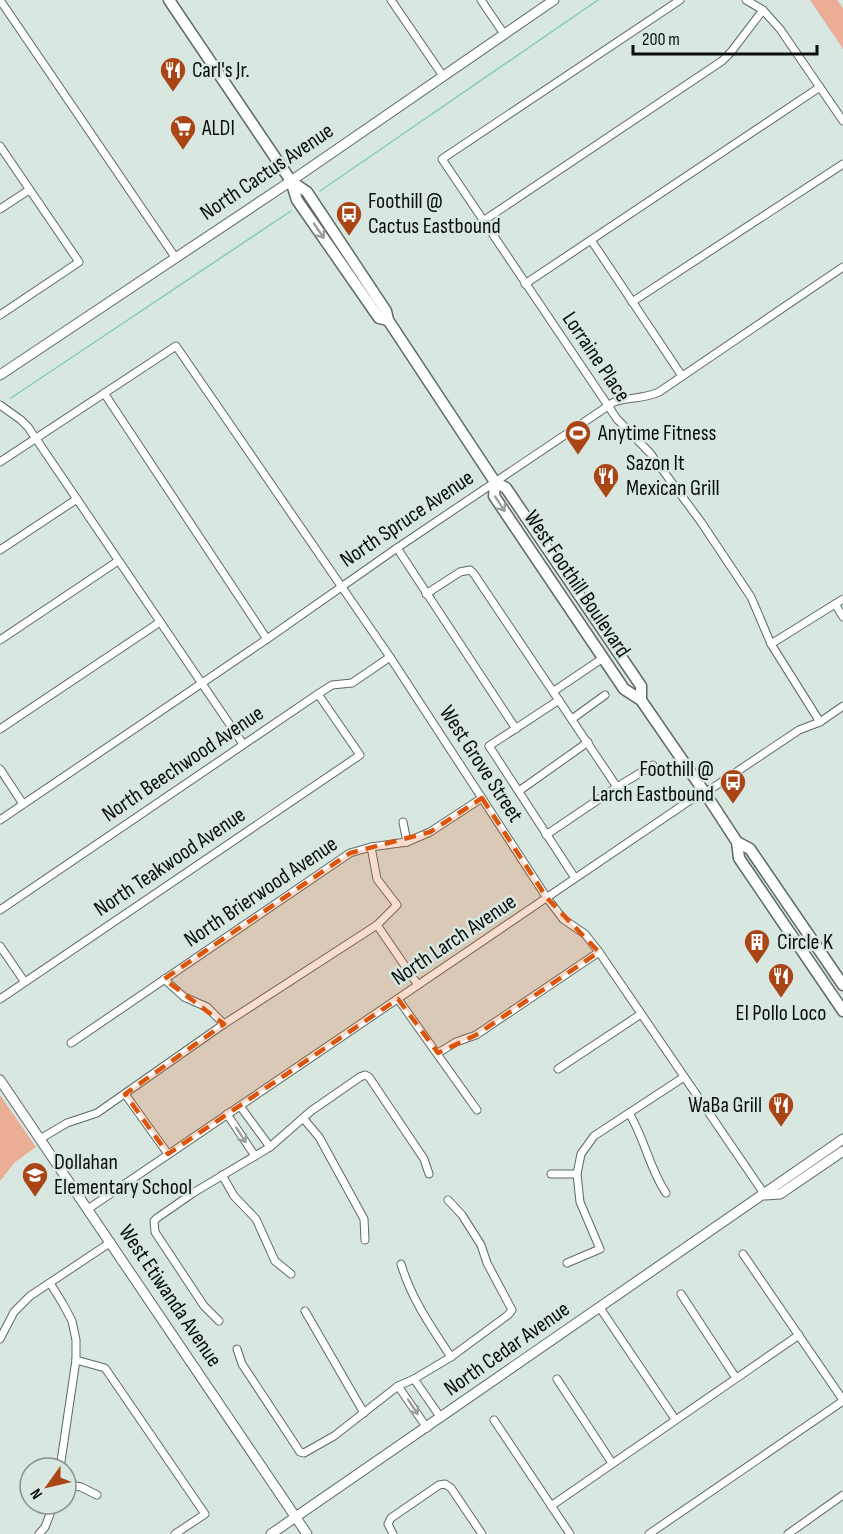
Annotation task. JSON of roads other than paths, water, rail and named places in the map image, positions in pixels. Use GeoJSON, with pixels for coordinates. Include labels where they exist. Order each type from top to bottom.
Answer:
{"type":"FeatureCollection","features":[{"type":"Feature","properties":{"kind":"main road","name":"West Foothill Boulevard"},"geometry":{"type":"LineString","coordinates":[[169,0],[291,181],[297,200],[378,318],[388,320],[495,482],[506,488],[641,686],[641,700]]}},
{"type":"Feature","properties":{"kind":"main road","name":"North Cactus Avenue"},"geometry":{"type":"LineString","coordinates":[[0,375],[291,181],[554,0]]}},
{"type":"Feature","properties":{"kind":"main road","name":"West Foothill Boulevard"},"geometry":{"type":"LineString","coordinates":[[495,482],[495,496],[624,688],[641,700],[705,793],[737,842],[740,858],[843,1011]]}},
{"type":"Feature","properties":{"kind":"main road","name":"West Foothill Boulevard"},"geometry":{"type":"LineString","coordinates":[[737,842],[750,849],[843,987]]}},
{"type":"Feature","properties":{"kind":"main road"},"geometry":{"type":"LineString","coordinates":[[747,868],[754,867],[786,912],[797,917]]}},
{"type":"Feature","properties":{"kind":"main road"},"geometry":{"type":"LineString","coordinates":[[801,950],[808,950],[813,954],[833,983],[843,987]]}},
{"type":"Feature","properties":{"kind":"main road","name":"West Etiwanda Avenue"},"geometry":{"type":"LineString","coordinates":[[0,1080],[307,1534]]}},
{"type":"Feature","properties":{"kind":"main road","name":"North Cedar Avenue"},"geometry":{"type":"LineString","coordinates":[[271,1534],[843,1139]]}},
{"type":"Feature","properties":{"kind":"main road","name":"North Cedar Avenue"},"geometry":{"type":"LineString","coordinates":[[765,1195],[780,1194],[843,1151]]}},
{"type":"Feature","properties":{"kind":"main road"},"geometry":{"type":"LineString","coordinates":[[796,1183],[801,1175],[822,1161],[821,1155]]}},
{"type":"Feature","properties":{"kind":"street"},"geometry":{"type":"LineString","coordinates":[[0,0],[175,257]]}},
{"type":"Feature","properties":{"kind":"street"},"geometry":{"type":"LineString","coordinates":[[391,0],[443,76]]}},
{"type":"Feature","properties":{"kind":"street"},"geometry":{"type":"LineString","coordinates":[[480,0],[504,34]]}},
{"type":"Feature","properties":{"kind":"street","name":"Lorraine Place"},"geometry":{"type":"LineString","coordinates":[[680,0],[442,159],[617,419],[651,454],[701,522],[751,597],[771,644],[820,722]]}},
{"type":"Feature","properties":{"kind":"street"},"geometry":{"type":"LineString","coordinates":[[746,0],[763,10],[780,29],[843,121]]}},
{"type":"Feature","properties":{"kind":"street"},"geometry":{"type":"LineString","coordinates":[[483,221],[722,61],[763,10]]}},
{"type":"Feature","properties":{"kind":"street"},"geometry":{"type":"LineString","coordinates":[[525,284],[820,87]]}},
{"type":"Feature","properties":{"kind":"street"},"geometry":{"type":"LineString","coordinates":[[0,147],[79,262],[0,315]]}},
{"type":"Feature","properties":{"kind":"street"},"geometry":{"type":"LineString","coordinates":[[633,302],[843,164]]}},
{"type":"Feature","properties":{"kind":"street"},"geometry":{"type":"LineString","coordinates":[[0,209],[29,190]]}},
{"type":"Feature","properties":{"kind":"street"},"geometry":{"type":"LineString","coordinates":[[591,240],[682,376]]}},
{"type":"Feature","properties":{"kind":"street","name":"North Spruce Avenue"},"geometry":{"type":"LineString","coordinates":[[0,820],[608,406],[621,400],[651,396],[843,267]]}},
{"type":"Feature","properties":{"kind":"street","name":"West Grove Street"},"geometry":{"type":"LineString","coordinates":[[104,393],[176,346],[390,657],[548,898],[563,919],[585,934],[598,951],[765,1195]]}},
{"type":"Feature","properties":{"kind":"street"},"geometry":{"type":"LineString","coordinates":[[0,462],[104,393],[267,639]]}},
{"type":"Feature","properties":{"kind":"street"},"geometry":{"type":"LineString","coordinates":[[0,405],[21,420],[36,438],[243,744]]}},
{"type":"Feature","properties":{"kind":"street"},"geometry":{"type":"LineString","coordinates":[[0,550],[77,499]]}},
{"type":"Feature","properties":{"kind":"street"},"geometry":{"type":"LineString","coordinates":[[397,548],[516,729]]}},
{"type":"Feature","properties":{"kind":"street"},"geometry":{"type":"LineString","coordinates":[[0,640],[118,561]]}},
{"type":"Feature","properties":{"kind":"street"},"geometry":{"type":"LineString","coordinates":[[426,594],[460,572],[470,570],[617,787]]}},
{"type":"Feature","properties":{"kind":"street"},"geometry":{"type":"LineString","coordinates":[[771,644],[843,599]]}},
{"type":"Feature","properties":{"kind":"street"},"geometry":{"type":"LineString","coordinates":[[835,604],[843,617]]}},
{"type":"Feature","properties":{"kind":"street"},"geometry":{"type":"LineString","coordinates":[[0,729],[160,622]]}},
{"type":"Feature","properties":{"kind":"street","name":"North Beechwood Avenue"},"geometry":{"type":"LineString","coordinates":[[0,910],[318,694],[332,685],[352,683],[390,657]]}},
{"type":"Feature","properties":{"kind":"street"},"geometry":{"type":"LineString","coordinates":[[554,691],[603,658]]}},
{"type":"Feature","properties":{"kind":"street","name":"North Teakwood Avenue"},"geometry":{"type":"LineString","coordinates":[[0,999],[360,755],[318,694]]}},
{"type":"Feature","properties":{"kind":"street"},"geometry":{"type":"LineString","coordinates":[[572,719],[605,695]]}},
{"type":"Feature","properties":{"kind":"street"},"geometry":{"type":"LineString","coordinates":[[559,700],[489,746],[575,878]]}},
{"type":"Feature","properties":{"kind":"street","name":"North Larch Avenue"},"geometry":{"type":"LineString","coordinates":[[88,1209],[688,801],[705,793],[799,730],[820,722],[843,706]]}},
{"type":"Feature","properties":{"kind":"street"},"geometry":{"type":"LineString","coordinates":[[519,791],[588,742]]}},
{"type":"Feature","properties":{"kind":"street"},"geometry":{"type":"LineString","coordinates":[[546,835],[653,765]]}},
{"type":"Feature","properties":{"kind":"street"},"geometry":{"type":"LineString","coordinates":[[0,769],[24,804]]}},
{"type":"Feature","properties":{"kind":"street","name":"North Brierwood Avenue"},"geometry":{"type":"LineString","coordinates":[[71,1043],[350,853],[371,846],[407,842],[430,832],[482,798]]}},
{"type":"Feature","properties":{"kind":"street"},"geometry":{"type":"LineString","coordinates":[[403,822],[407,842]]}},
{"type":"Feature","properties":{"kind":"street"},"geometry":{"type":"LineString","coordinates":[[40,1139],[67,1123],[97,1113],[224,1024],[377,925],[397,905],[377,879],[371,846]]}},
{"type":"Feature","properties":{"kind":"street"},"geometry":{"type":"LineString","coordinates":[[377,925],[418,985]]}},
{"type":"Feature","properties":{"kind":"street"},"geometry":{"type":"LineString","coordinates":[[0,946],[24,981]]}},
{"type":"Feature","properties":{"kind":"street"},"geometry":{"type":"LineString","coordinates":[[438,1053],[456,1042],[476,1035],[598,951]]}},
{"type":"Feature","properties":{"kind":"street"},"geometry":{"type":"LineString","coordinates":[[164,978],[184,997],[207,1007],[224,1024]]}},
{"type":"Feature","properties":{"kind":"street"},"geometry":{"type":"LineString","coordinates":[[398,999],[477,1110]]}},
{"type":"Feature","properties":{"kind":"street"},"geometry":{"type":"LineString","coordinates":[[558,1069],[641,1014]]}},
{"type":"Feature","properties":{"kind":"street"},"geometry":{"type":"LineString","coordinates":[[219,1321],[204,1306],[153,1226],[157,1218],[222,1175],[270,1147],[303,1118],[360,1077],[365,1076],[369,1077],[418,1150],[429,1174]]}},
{"type":"Feature","properties":{"kind":"street"},"geometry":{"type":"LineString","coordinates":[[567,1263],[600,1248],[580,1202],[577,1174],[581,1154],[594,1136],[684,1077]]}},
{"type":"Feature","properties":{"kind":"street"},"geometry":{"type":"LineString","coordinates":[[125,1094],[168,1155]]}},
{"type":"Feature","properties":{"kind":"street"},"geometry":{"type":"LineString","coordinates":[[240,1106],[270,1147]]}},
{"type":"Feature","properties":{"kind":"street"},"geometry":{"type":"LineString","coordinates":[[629,1113],[640,1130],[658,1180],[666,1193]]}},
{"type":"Feature","properties":{"kind":"street"},"geometry":{"type":"LineString","coordinates":[[228,1114],[255,1156]]}},
{"type":"Feature","properties":{"kind":"street"},"geometry":{"type":"LineString","coordinates":[[303,1118],[319,1137],[364,1219],[365,1240]]}},
{"type":"Feature","properties":{"kind":"street"},"geometry":{"type":"LineString","coordinates":[[551,1174],[577,1174]]}},
{"type":"Feature","properties":{"kind":"street"},"geometry":{"type":"LineString","coordinates":[[222,1175],[234,1196],[256,1219],[275,1261],[291,1274]]}},
{"type":"Feature","properties":{"kind":"street"},"geometry":{"type":"LineString","coordinates":[[237,1349],[242,1364],[300,1452],[304,1453],[334,1436],[398,1386],[451,1357],[512,1310],[487,1263],[481,1245],[462,1215],[448,1200]]}},
{"type":"Feature","properties":{"kind":"street"},"geometry":{"type":"LineString","coordinates":[[0,1348],[1,1339],[14,1312],[30,1296],[111,1242]]}},
{"type":"Feature","properties":{"kind":"street"},"geometry":{"type":"LineString","coordinates":[[649,1534],[843,1400],[743,1254]]}},
{"type":"Feature","properties":{"kind":"street"},"geometry":{"type":"LineString","coordinates":[[401,1264],[406,1280],[424,1316],[451,1357]]}},
{"type":"Feature","properties":{"kind":"street"},"geometry":{"type":"LineString","coordinates":[[50,1283],[72,1321],[76,1341],[76,1360],[62,1456]]}},
{"type":"Feature","properties":{"kind":"street"},"geometry":{"type":"LineString","coordinates":[[681,1294],[736,1378]]}},
{"type":"Feature","properties":{"kind":"street"},"geometry":{"type":"LineString","coordinates":[[600,1308],[675,1419]]}},
{"type":"Feature","properties":{"kind":"street"},"geometry":{"type":"LineString","coordinates":[[305,1311],[364,1413]]}},
{"type":"Feature","properties":{"kind":"street"},"geometry":{"type":"LineString","coordinates":[[551,1506],[800,1335]]}},
{"type":"Feature","properties":{"kind":"street"},"geometry":{"type":"LineString","coordinates":[[76,1360],[105,1368],[205,1514],[175,1534]]}},
{"type":"Feature","properties":{"kind":"street"},"geometry":{"type":"LineString","coordinates":[[414,1379],[441,1418]]}},
{"type":"Feature","properties":{"kind":"street"},"geometry":{"type":"LineString","coordinates":[[557,1379],[612,1463]]}},
{"type":"Feature","properties":{"kind":"street"},"geometry":{"type":"LineString","coordinates":[[398,1386],[427,1428]]}},
{"type":"Feature","properties":{"kind":"street"},"geometry":{"type":"LineString","coordinates":[[494,1420],[570,1534]]}},
{"type":"Feature","properties":{"kind":"street"},"geometry":{"type":"LineString","coordinates":[[393,1534],[388,1524],[391,1518],[439,1485],[445,1484],[452,1488],[482,1534]]}},
{"type":"Feature","properties":{"kind":"street"},"geometry":{"type":"LineString","coordinates":[[78,1486],[97,1495]]}},
{"type":"Feature","properties":{"kind":"street"},"geometry":{"type":"LineString","coordinates":[[788,1534],[843,1495]]}},
{"type":"Feature","properties":{"kind":"street"},"geometry":{"type":"LineString","coordinates":[[39,1534],[50,1516]]}},
{"type":"Feature","properties":{"kind":"waterway"},"geometry":{"type":"LineString","coordinates":[[320,191],[598,0]]}},
{"type":"Feature","properties":{"kind":"waterway"},"geometry":{"type":"LineString","coordinates":[[11,398],[291,211]]}},
{"type":"Feature","properties":{"kind":"place","name":"Carl's Jr."},"geometry":{"type":"Point","coordinates":[173,93]}},
{"type":"Feature","properties":{"kind":"place","name":"ALDI"},"geometry":{"type":"Point","coordinates":[183,151]}},
{"type":"Feature","properties":{"kind":"place","name":"Foothill @ Cactus Eastbound"},"geometry":{"type":"Point","coordinates":[349,237]}},
{"type":"Feature","properties":{"kind":"place","name":"Anytime Fitness"},"geometry":{"type":"Point","coordinates":[578,456]}},
{"type":"Feature","properties":{"kind":"place","name":"Sazon It Mexican Grill"},"geometry":{"type":"Point","coordinates":[606,499]}},
{"type":"Feature","properties":{"kind":"place","name":"Foothill @ Larch Eastbound"},"geometry":{"type":"Point","coordinates":[733,805]}},
{"type":"Feature","properties":{"kind":"place","name":"Circle K"},"geometry":{"type":"Point","coordinates":[757,965]}},
{"type":"Feature","properties":{"kind":"place","name":"El Pollo Loco"},"geometry":{"type":"Point","coordinates":[781,999]}},
{"type":"Feature","properties":{"kind":"place","name":"WaBa Grill"},"geometry":{"type":"Point","coordinates":[781,1128]}},
{"type":"Feature","properties":{"kind":"place","name":"Dollahan Elementary School"},"geometry":{"type":"Point","coordinates":[35,1198]}}]}
